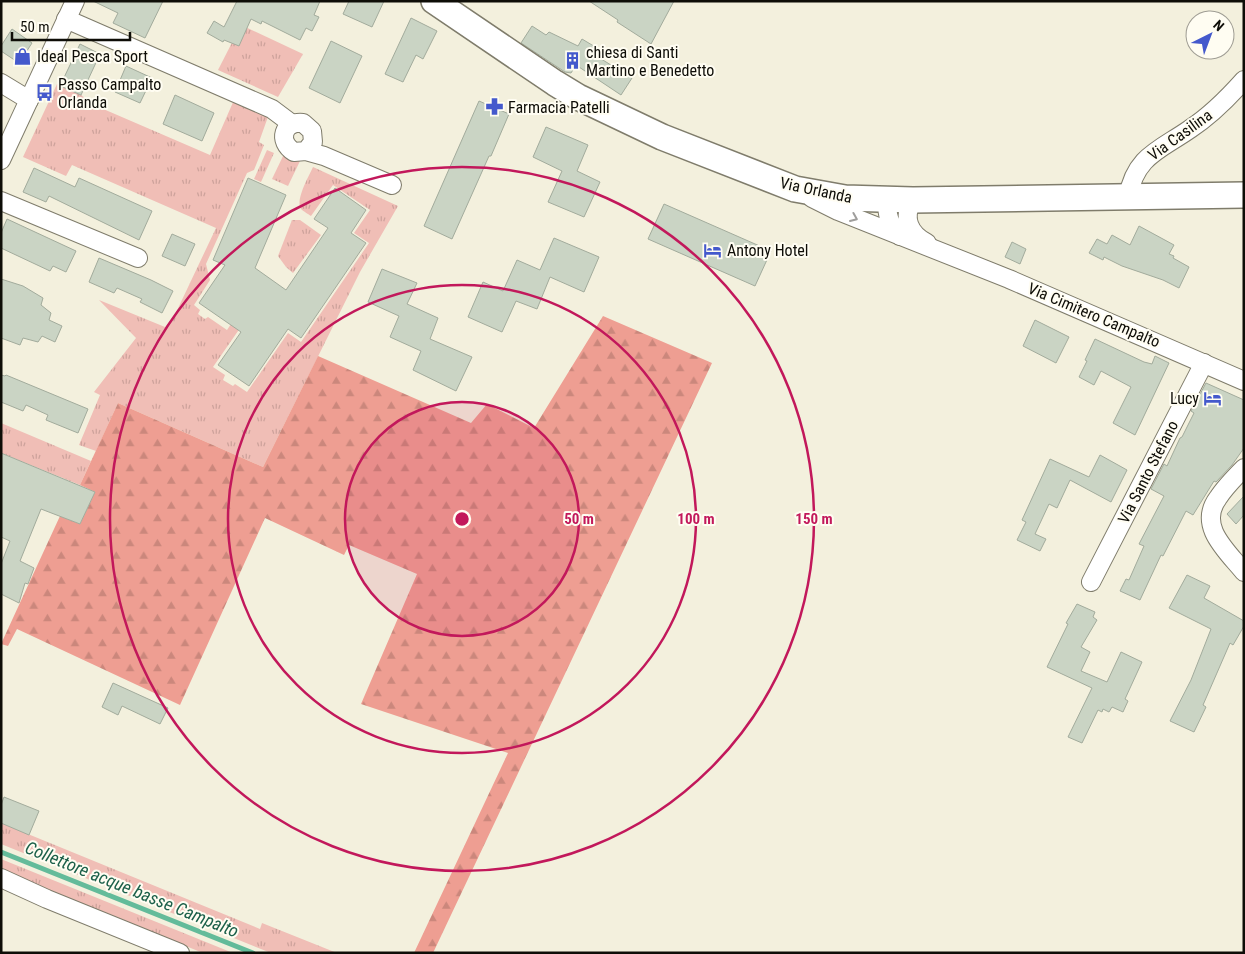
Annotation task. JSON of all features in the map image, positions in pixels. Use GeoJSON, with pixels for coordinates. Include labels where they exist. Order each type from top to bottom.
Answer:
{"type":"FeatureCollection","features":[{"type":"Feature","properties":{"kind":"main road","name":"Via Orlanda"},"geometry":{"type":"LineString","coordinates":[[434,1],[555,83],[578,96],[662,137],[795,189],[845,198],[913,200],[1244,195]]}},
{"type":"Feature","properties":{"kind":"street"},"geometry":{"type":"LineString","coordinates":[[1,160],[74,1]]}},
{"type":"Feature","properties":{"kind":"street"},"geometry":{"type":"LineString","coordinates":[[66,19],[272,109],[292,124],[303,123],[312,131],[313,142],[306,151],[324,156],[392,185]]}},
{"type":"Feature","properties":{"kind":"street","name":"Via Casilina"},"geometry":{"type":"LineString","coordinates":[[1128,197],[1134,174],[1151,154],[1190,130],[1209,115],[1244,80]]}},
{"type":"Feature","properties":{"kind":"street"},"geometry":{"type":"LineString","coordinates":[[1,83],[29,100]]}},
{"type":"Feature","properties":{"kind":"street","name":"Via Cimitero Campalto"},"geometry":{"type":"LineString","coordinates":[[795,189],[838,211],[942,252],[1244,381]]}},
{"type":"Feature","properties":{"kind":"street"},"geometry":{"type":"LineString","coordinates":[[887,199],[889,223],[900,236]]}},
{"type":"Feature","properties":{"kind":"street","name":"Via Cimitero Campalto"},"geometry":{"type":"LineString","coordinates":[[913,200],[907,208],[910,229],[922,240],[942,252]]}},
{"type":"Feature","properties":{"kind":"street"},"geometry":{"type":"LineString","coordinates":[[1,201],[138,258]]}},
{"type":"Feature","properties":{"kind":"street","name":"Via Santo Stefano"},"geometry":{"type":"LineString","coordinates":[[1091,582],[1204,363]]}},
{"type":"Feature","properties":{"kind":"street"},"geometry":{"type":"LineString","coordinates":[[1244,468],[1212,506],[1210,526],[1244,572]]}},
{"type":"Feature","properties":{"kind":"street"},"geometry":{"type":"LineString","coordinates":[[1,878],[47,899],[180,953]]}},
{"type":"Feature","properties":{"kind":"green space"},"geometry":{"type":"Polygon","coordinates":[[[241,25],[303,54],[278,97],[218,70],[241,25]]]}},
{"type":"Feature","properties":{"kind":"green space"},"geometry":{"type":"Polygon","coordinates":[[[57,84],[81,95],[94,105],[210,155],[234,100],[269,114],[259,142],[264,145],[254,170],[247,173],[206,264],[210,280],[194,305],[200,310],[198,314],[205,319],[208,317],[227,330],[245,303],[245,321],[213,367],[225,375],[223,380],[233,386],[235,384],[247,392],[288,333],[301,342],[369,243],[354,233],[370,210],[333,185],[311,216],[301,209],[301,194],[313,167],[398,206],[360,272],[263,467],[118,403],[96,451],[79,445],[100,395],[94,392],[136,338],[99,300],[165,327],[172,321],[216,228],[72,165],[66,176],[23,157],[57,84]]]}},
{"type":"Feature","properties":{"kind":"green space"},"geometry":{"type":"Polygon","coordinates":[[[267,150],[274,153],[261,182],[254,179],[267,150]]]}},
{"type":"Feature","properties":{"kind":"green space"},"geometry":{"type":"Polygon","coordinates":[[[284,154],[300,161],[288,186],[272,179],[284,154]]]}},
{"type":"Feature","properties":{"kind":"green space"},"geometry":{"type":"Polygon","coordinates":[[[292,220],[300,220],[321,235],[293,273],[278,256],[292,220]]]}},
{"type":"Feature","properties":{"kind":"green space"},"geometry":{"type":"Polygon","coordinates":[[[603,316],[712,363],[433,953],[414,953],[508,753],[361,704],[417,574],[349,545],[344,555],[265,518],[180,705],[17,629],[8,646],[1,644],[60,516],[80,524],[95,492],[80,485],[118,403],[263,467],[318,356],[471,423],[487,404],[534,428],[603,316]]]}},
{"type":"Feature","properties":{"kind":"green space"},"geometry":{"type":"Polygon","coordinates":[[[1,423],[91,461],[80,485],[1,453],[1,423]]]}},
{"type":"Feature","properties":{"kind":"green space"},"geometry":{"type":"Polygon","coordinates":[[[1,823],[260,929],[262,923],[337,953],[271,953],[1,844],[1,823]]]}},
{"type":"Feature","properties":{"kind":"green space"},"geometry":{"type":"Polygon","coordinates":[[[1,859],[233,953],[203,953],[1,871],[1,859]]]}},
{"type":"Feature","properties":{"kind":"building"},"geometry":{"type":"Polygon","coordinates":[[[93,1],[163,1],[145,38],[113,23],[118,13],[93,1]]]}},
{"type":"Feature","properties":{"kind":"building"},"geometry":{"type":"Polygon","coordinates":[[[237,1],[320,1],[314,15],[319,17],[312,31],[306,28],[300,40],[262,21],[261,24],[251,19],[239,46],[224,40],[223,42],[207,33],[214,21],[224,27],[237,1]]]}},
{"type":"Feature","properties":{"kind":"building"},"geometry":{"type":"Polygon","coordinates":[[[349,1],[384,1],[372,27],[343,14],[349,1]]]}},
{"type":"Feature","properties":{"kind":"building"},"geometry":{"type":"Polygon","coordinates":[[[589,1],[674,1],[651,44],[589,1]]]}},
{"type":"Feature","properties":{"kind":"building"},"geometry":{"type":"Polygon","coordinates":[[[411,18],[437,31],[423,59],[416,55],[403,82],[385,74],[411,18]]]}},
{"type":"Feature","properties":{"kind":"building","name":"chiesa di Santi Martino e Benedetto"},"geometry":{"type":"Polygon","coordinates":[[[532,26],[546,35],[549,32],[578,46],[582,39],[602,51],[598,57],[632,78],[621,95],[576,65],[571,73],[565,72],[521,43],[532,26]]]}},
{"type":"Feature","properties":{"kind":"building"},"geometry":{"type":"Polygon","coordinates":[[[12,29],[32,43],[19,63],[1,51],[1,46],[12,29]]]}},
{"type":"Feature","properties":{"kind":"building"},"geometry":{"type":"Polygon","coordinates":[[[331,41],[362,56],[340,103],[309,88],[331,41]]]}},
{"type":"Feature","properties":{"kind":"building"},"geometry":{"type":"Polygon","coordinates":[[[80,44],[100,54],[81,95],[60,86],[80,44]]]}},
{"type":"Feature","properties":{"kind":"building"},"geometry":{"type":"Polygon","coordinates":[[[126,66],[152,78],[140,103],[115,92],[126,66]]]}},
{"type":"Feature","properties":{"kind":"building"},"geometry":{"type":"Polygon","coordinates":[[[175,95],[214,113],[202,141],[163,124],[175,95]]]}},
{"type":"Feature","properties":{"kind":"building"},"geometry":{"type":"Polygon","coordinates":[[[479,101],[509,114],[452,239],[424,226],[479,101]]]}},
{"type":"Feature","properties":{"kind":"building"},"geometry":{"type":"Polygon","coordinates":[[[546,127],[588,145],[577,171],[600,182],[584,217],[548,202],[562,171],[533,157],[546,127]]]}},
{"type":"Feature","properties":{"kind":"building"},"geometry":{"type":"Polygon","coordinates":[[[34,168],[75,187],[79,178],[152,211],[139,240],[49,196],[46,202],[23,192],[34,168]]]}},
{"type":"Feature","properties":{"kind":"building"},"geometry":{"type":"Polygon","coordinates":[[[248,178],[286,195],[255,268],[286,290],[328,228],[314,219],[335,188],[366,210],[351,233],[366,243],[301,338],[288,329],[249,386],[218,365],[241,332],[199,303],[225,265],[213,260],[248,178]]]}},
{"type":"Feature","properties":{"kind":"building"},"geometry":{"type":"Polygon","coordinates":[[[664,204],[771,251],[755,286],[648,239],[664,204]]]}},
{"type":"Feature","properties":{"kind":"building"},"geometry":{"type":"Polygon","coordinates":[[[7,219],[76,251],[66,272],[53,266],[50,271],[1,248],[1,233],[7,219]]]}},
{"type":"Feature","properties":{"kind":"building"},"geometry":{"type":"Polygon","coordinates":[[[1139,226],[1174,245],[1169,254],[1189,267],[1179,288],[1104,257],[1103,260],[1089,253],[1097,239],[1107,244],[1112,235],[1130,245],[1139,226]]]}},
{"type":"Feature","properties":{"kind":"building"},"geometry":{"type":"Polygon","coordinates":[[[172,234],[195,244],[185,266],[162,256],[172,234]]]}},
{"type":"Feature","properties":{"kind":"building"},"geometry":{"type":"Polygon","coordinates":[[[554,238],[599,257],[584,292],[550,277],[537,309],[516,301],[502,332],[468,317],[483,282],[503,291],[517,260],[540,270],[554,238]]]}},
{"type":"Feature","properties":{"kind":"building"},"geometry":{"type":"Polygon","coordinates":[[[1012,242],[1026,249],[1020,264],[1005,257],[1012,242]]]}},
{"type":"Feature","properties":{"kind":"building"},"geometry":{"type":"Polygon","coordinates":[[[99,258],[173,291],[162,313],[140,302],[142,299],[117,288],[114,293],[89,282],[99,258]]]}},
{"type":"Feature","properties":{"kind":"building"},"geometry":{"type":"Polygon","coordinates":[[[382,269],[417,283],[407,304],[438,318],[430,339],[472,357],[456,391],[413,370],[421,351],[390,337],[399,316],[368,302],[382,269]]]}},
{"type":"Feature","properties":{"kind":"building"},"geometry":{"type":"Polygon","coordinates":[[[1,279],[23,286],[43,298],[41,305],[51,313],[49,320],[62,326],[55,342],[42,336],[38,342],[23,338],[20,345],[1,338],[1,279]]]}},
{"type":"Feature","properties":{"kind":"building"},"geometry":{"type":"Polygon","coordinates":[[[1035,320],[1069,337],[1056,363],[1023,346],[1035,320]]]}},
{"type":"Feature","properties":{"kind":"building"},"geometry":{"type":"Polygon","coordinates":[[[1095,339],[1144,362],[1152,364],[1155,356],[1169,363],[1135,435],[1113,423],[1131,387],[1101,371],[1094,385],[1079,377],[1095,339]]]}},
{"type":"Feature","properties":{"kind":"building"},"geometry":{"type":"Polygon","coordinates":[[[1,375],[6,375],[88,409],[78,433],[46,420],[48,415],[26,405],[23,411],[1,402],[1,375]]]}},
{"type":"Feature","properties":{"kind":"building"},"geometry":{"type":"Polygon","coordinates":[[[1206,383],[1244,400],[1244,448],[1232,465],[1216,482],[1214,481],[1193,515],[1186,511],[1163,556],[1161,555],[1140,600],[1120,591],[1126,579],[1129,580],[1144,546],[1139,544],[1164,496],[1151,489],[1164,464],[1167,466],[1194,413],[1191,411],[1206,383]]]}},
{"type":"Feature","properties":{"kind":"building"},"geometry":{"type":"Polygon","coordinates":[[[1,453],[95,492],[80,524],[41,509],[20,561],[34,568],[28,584],[25,583],[19,603],[1,594],[1,564],[10,541],[1,537],[1,453]]]}},
{"type":"Feature","properties":{"kind":"building"},"geometry":{"type":"Polygon","coordinates":[[[1100,455],[1127,470],[1111,502],[1070,480],[1057,508],[1049,504],[1035,534],[1046,539],[1040,551],[1017,540],[1026,522],[1022,520],[1050,459],[1089,477],[1100,455]]]}},
{"type":"Feature","properties":{"kind":"building"},"geometry":{"type":"Polygon","coordinates":[[[1244,496],[1244,515],[1236,524],[1227,514],[1244,496]]]}},
{"type":"Feature","properties":{"kind":"building"},"geometry":{"type":"Polygon","coordinates":[[[1187,575],[1210,586],[1204,598],[1244,621],[1244,626],[1233,645],[1230,643],[1203,705],[1206,707],[1194,732],[1170,721],[1191,680],[1211,629],[1169,608],[1187,575]]]}},
{"type":"Feature","properties":{"kind":"building"},"geometry":{"type":"Polygon","coordinates":[[[1077,604],[1095,612],[1093,617],[1097,620],[1081,647],[1090,652],[1081,671],[1107,682],[1121,652],[1142,662],[1125,699],[1128,701],[1123,712],[1112,707],[1109,712],[1103,709],[1102,712],[1098,710],[1082,743],[1068,737],[1092,688],[1047,667],[1068,624],[1066,623],[1077,604]]]}},
{"type":"Feature","properties":{"kind":"building"},"geometry":{"type":"Polygon","coordinates":[[[113,683],[168,708],[160,724],[122,706],[118,715],[102,707],[113,683]]]}},
{"type":"Feature","properties":{"kind":"building"},"geometry":{"type":"Polygon","coordinates":[[[4,797],[39,811],[29,835],[1,823],[1,805],[4,797]]]}},
{"type":"Feature","properties":{"kind":"waterway","name":"Collettore acque basse Campalto"},"geometry":{"type":"LineString","coordinates":[[1,852],[253,953]]}},
{"type":"Feature","properties":{"kind":"place","name":"Ideal Pesca Sport"},"geometry":{"type":"Point","coordinates":[23,56]}},
{"type":"Feature","properties":{"kind":"place","name":"chiesa di Santi Martino e Benedetto"},"geometry":{"type":"Point","coordinates":[572,61]}},
{"type":"Feature","properties":{"kind":"place","name":"Passo Campalto Orlanda"},"geometry":{"type":"Point","coordinates":[44,93]}},
{"type":"Feature","properties":{"kind":"place","name":"Farmacia Patelli"},"geometry":{"type":"Point","coordinates":[494,107]}},
{"type":"Feature","properties":{"kind":"place","name":"Antony Hotel"},"geometry":{"type":"Point","coordinates":[713,250]}},
{"type":"Feature","properties":{"kind":"place","name":"Lucy"},"geometry":{"type":"Point","coordinates":[1213,398]}}]}
